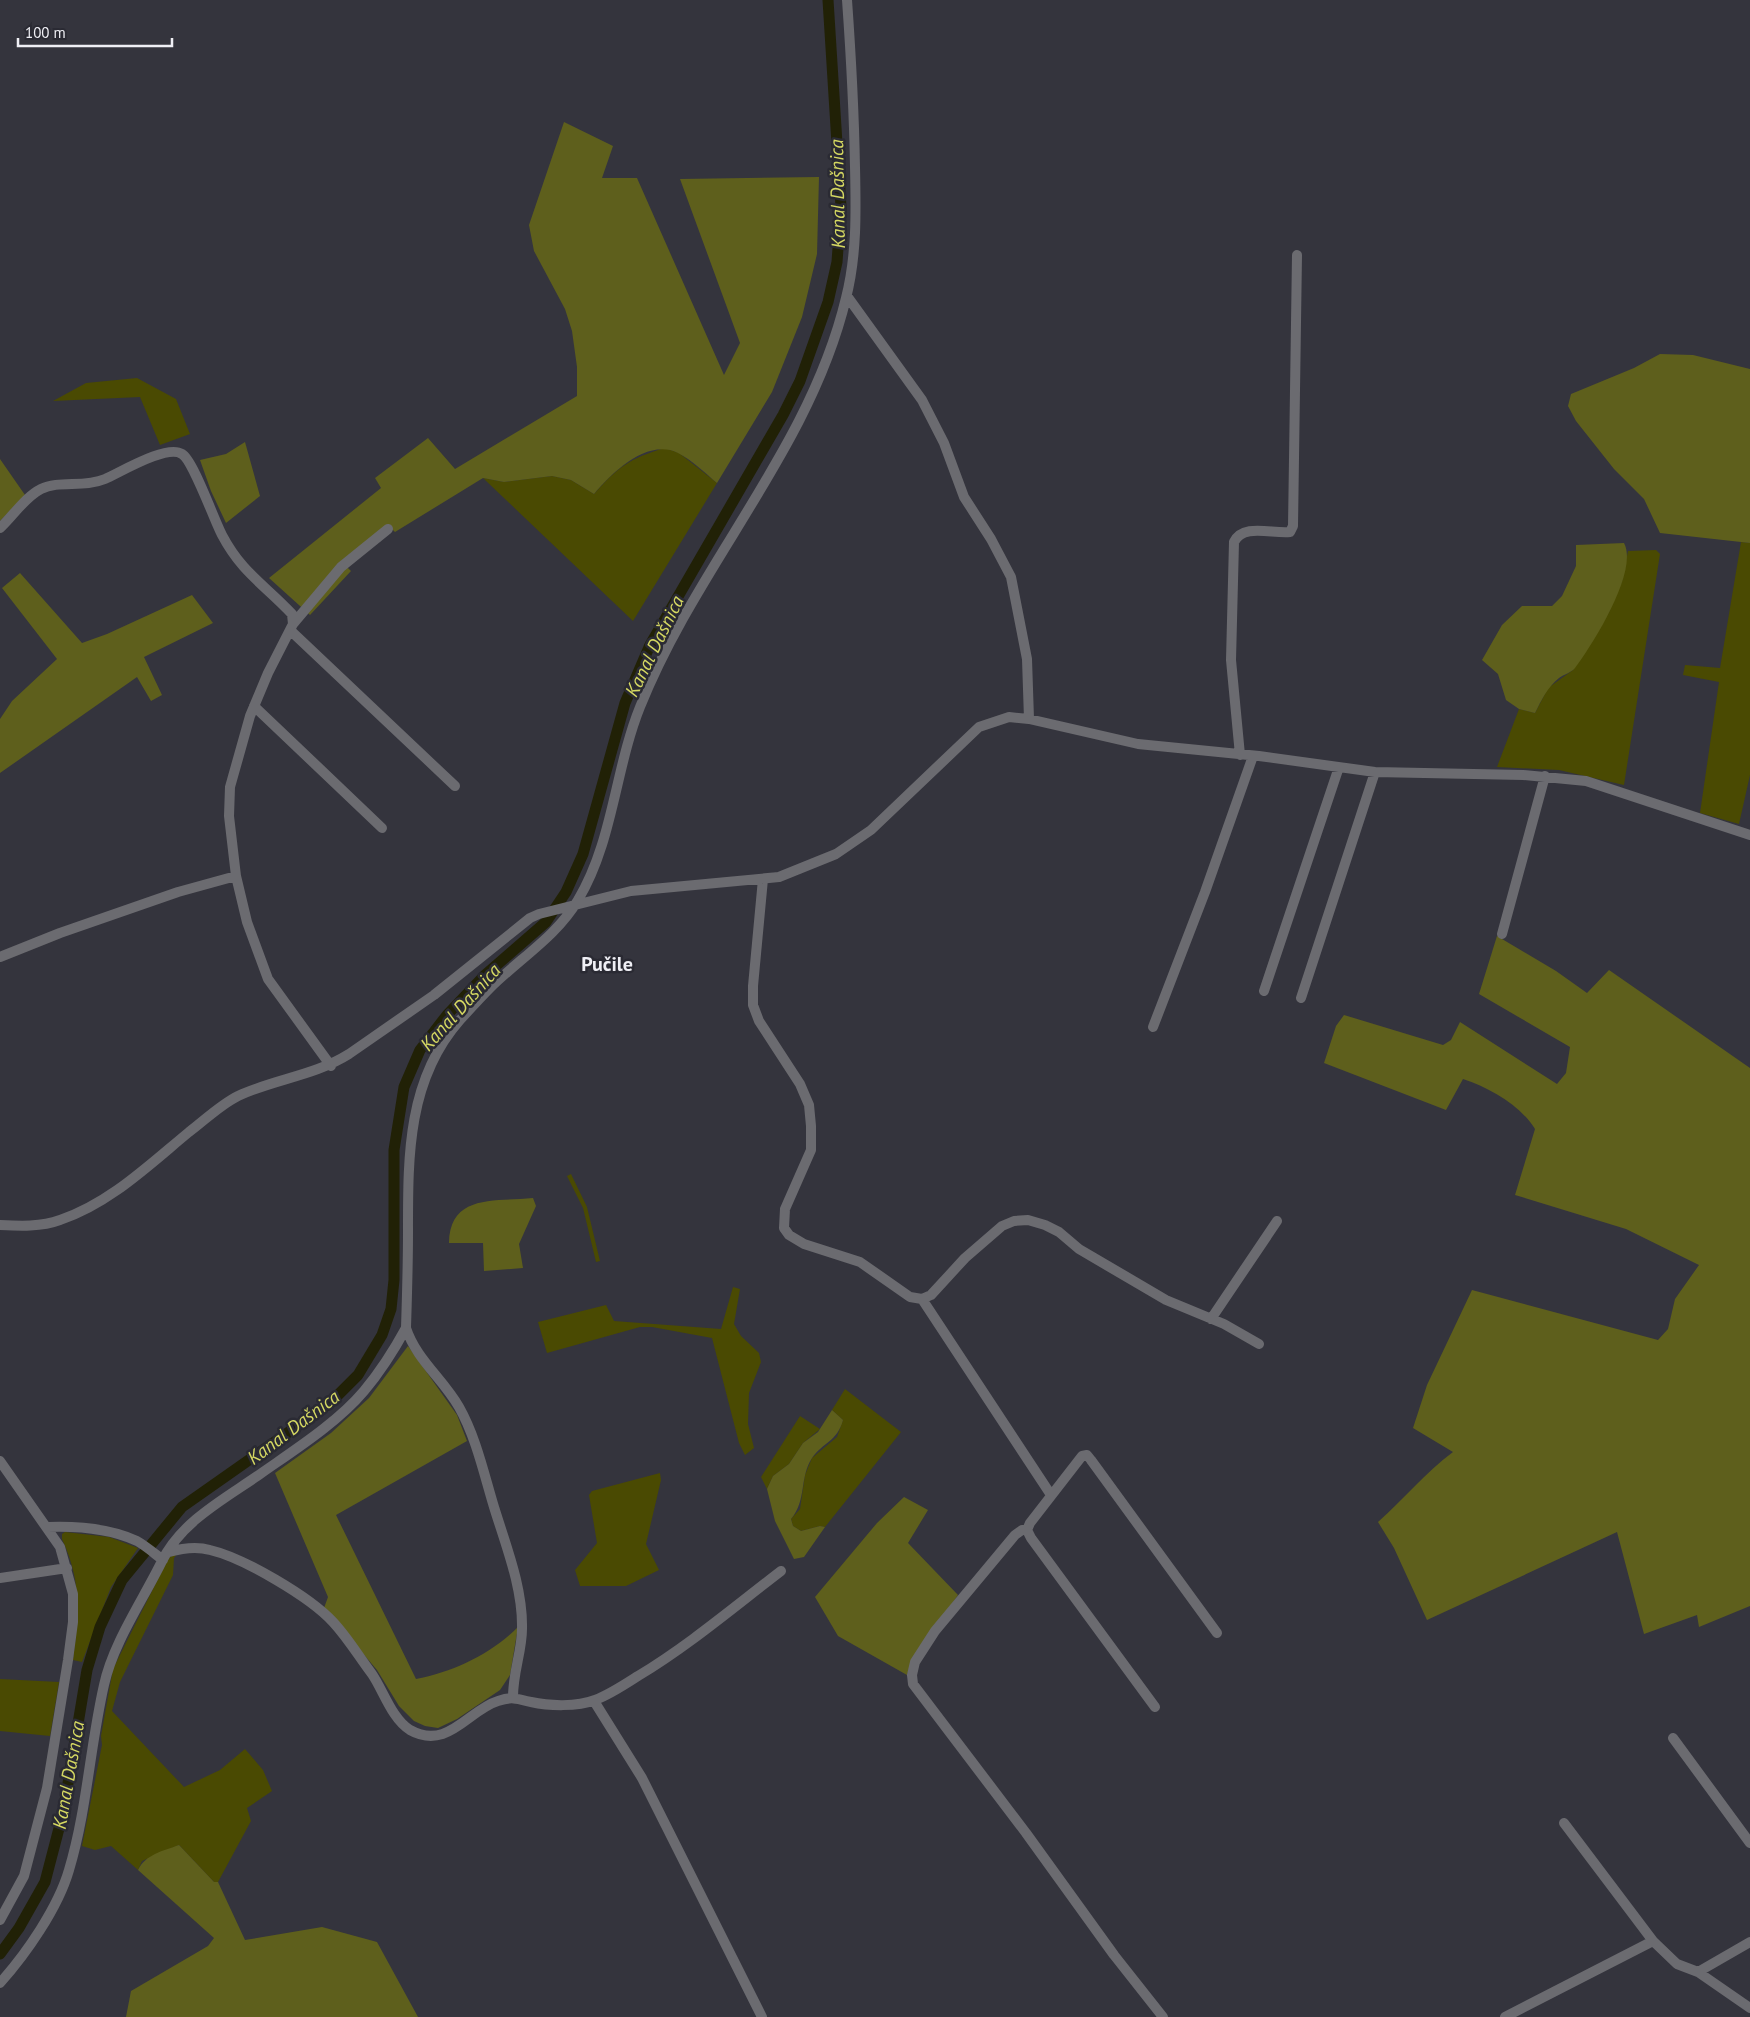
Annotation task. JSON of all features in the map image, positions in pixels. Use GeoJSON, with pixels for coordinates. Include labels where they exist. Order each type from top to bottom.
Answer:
{"type":"FeatureCollection","features":[{"type":"Feature","properties":{"kind":"street"},"geometry":{"type":"LineString","coordinates":[[513,1697],[513,1677],[522,1625],[518,1592],[510,1560],[474,1443],[458,1406],[422,1359],[410,1340],[406,1328],[408,1167],[412,1128],[424,1076],[457,1024],[490,987],[543,941],[572,905],[593,871],[640,706],[680,623],[795,431],[819,379],[847,296],[856,224],[855,130],[847,0]]}},
{"type":"Feature","properties":{"kind":"street"},"geometry":{"type":"LineString","coordinates":[[1240,754],[1231,660],[1234,542],[1238,535],[1245,531],[1290,532],[1293,526],[1297,255]]}},
{"type":"Feature","properties":{"kind":"street"},"geometry":{"type":"LineString","coordinates":[[847,296],[922,400],[944,443],[964,497],[991,539],[1010,577],[1027,659],[1029,719]]}},
{"type":"Feature","properties":{"kind":"street"},"geometry":{"type":"LineString","coordinates":[[0,528],[29,498],[42,489],[55,486],[85,485],[103,480],[161,454],[175,451],[183,454],[190,461],[211,512],[240,565],[292,614],[292,627],[455,786]]}},
{"type":"Feature","properties":{"kind":"street"},"geometry":{"type":"LineString","coordinates":[[331,1066],[268,979],[247,922],[236,876],[228,816],[230,787],[254,706],[268,673],[292,627],[341,567],[388,528]]}},
{"type":"Feature","properties":{"kind":"street"},"geometry":{"type":"LineString","coordinates":[[254,706],[382,828]]}},
{"type":"Feature","properties":{"kind":"street"},"geometry":{"type":"LineString","coordinates":[[0,1225],[36,1226],[60,1220],[88,1208],[238,1097],[331,1066],[434,995],[530,918],[572,905],[631,891],[763,879],[798,871],[854,843],[888,814],[979,727],[1009,717],[1029,719],[1138,744],[1240,754],[1375,772],[1545,776],[1586,781],[1750,835]]}},
{"type":"Feature","properties":{"kind":"street"},"geometry":{"type":"LineString","coordinates":[[1153,1027],[1205,892],[1253,756]]}},
{"type":"Feature","properties":{"kind":"street"},"geometry":{"type":"LineString","coordinates":[[1264,991],[1339,767]]}},
{"type":"Feature","properties":{"kind":"street"},"geometry":{"type":"LineString","coordinates":[[1301,998],[1375,772]]}},
{"type":"Feature","properties":{"kind":"street"},"geometry":{"type":"LineString","coordinates":[[1502,934],[1545,776]]}},
{"type":"Feature","properties":{"kind":"street"},"geometry":{"type":"LineString","coordinates":[[0,957],[178,892],[236,876]]}},
{"type":"Feature","properties":{"kind":"street"},"geometry":{"type":"LineString","coordinates":[[763,879],[753,986],[754,1005],[759,1021],[800,1084],[809,1106],[811,1126],[811,1150],[785,1209],[784,1228],[789,1235],[804,1244],[860,1262],[910,1297],[922,1299],[932,1295],[965,1258],[1002,1226],[1014,1220],[1028,1220],[1045,1224],[1059,1232],[1079,1249],[1125,1278],[1166,1300],[1211,1319],[1259,1344]]}},
{"type":"Feature","properties":{"kind":"street"},"geometry":{"type":"LineString","coordinates":[[1211,1319],[1277,1221]]}},
{"type":"Feature","properties":{"kind":"street"},"geometry":{"type":"LineString","coordinates":[[922,1299],[1051,1495]]}},
{"type":"Feature","properties":{"kind":"street"},"geometry":{"type":"LineString","coordinates":[[0,1983],[37,1933],[66,1881],[91,1766],[104,1684],[116,1651],[163,1556],[184,1531],[204,1513],[302,1444],[363,1392],[406,1328]]}},
{"type":"Feature","properties":{"kind":"street"},"geometry":{"type":"LineString","coordinates":[[1163,2017],[1114,1955],[1026,1833],[913,1684],[912,1675],[915,1662],[935,1631],[1015,1535],[1022,1530],[1027,1530],[1051,1495],[1082,1456],[1087,1455],[1216,1633]]}},
{"type":"Feature","properties":{"kind":"street"},"geometry":{"type":"LineString","coordinates":[[0,1461],[48,1527],[60,1547],[73,1594],[73,1622],[46,1788],[24,1876],[0,1920]]}},
{"type":"Feature","properties":{"kind":"street"},"geometry":{"type":"LineString","coordinates":[[48,1527],[71,1526],[104,1532],[138,1542],[163,1556],[187,1547],[218,1552],[254,1567],[303,1598],[333,1622],[373,1676],[393,1710],[409,1729],[424,1735],[440,1735],[455,1729],[495,1702],[513,1697],[533,1703],[559,1704],[594,1701],[664,1661],[781,1572]]}},
{"type":"Feature","properties":{"kind":"street"},"geometry":{"type":"LineString","coordinates":[[1027,1530],[1155,1707]]}},
{"type":"Feature","properties":{"kind":"street"},"geometry":{"type":"LineString","coordinates":[[0,1578],[67,1568]]}},
{"type":"Feature","properties":{"kind":"street"},"geometry":{"type":"LineString","coordinates":[[594,1701],[642,1778],[762,2017]]}},
{"type":"Feature","properties":{"kind":"street"},"geometry":{"type":"LineString","coordinates":[[1673,1738],[1750,1844]]}},
{"type":"Feature","properties":{"kind":"street"},"geometry":{"type":"LineString","coordinates":[[1564,1823],[1653,1941],[1677,1964],[1698,1972],[1750,2008]]}},
{"type":"Feature","properties":{"kind":"street"},"geometry":{"type":"LineString","coordinates":[[1505,2017],[1653,1941]]}},
{"type":"Feature","properties":{"kind":"street"},"geometry":{"type":"LineString","coordinates":[[1698,1972],[1750,1942]]}},
{"type":"Feature","properties":{"kind":"shaded area"},"geometry":{"type":"Polygon","coordinates":[[[564,122],[613,146],[602,178],[637,178],[724,375],[740,343],[680,179],[819,177],[817,254],[802,317],[772,392],[717,483],[688,459],[678,453],[666,450],[654,450],[631,460],[610,477],[594,494],[571,480],[552,476],[504,482],[483,478],[395,532],[388,525],[341,561],[351,571],[310,615],[269,578],[381,488],[375,478],[428,438],[455,469],[577,396],[577,367],[572,331],[565,309],[534,251],[529,225],[564,122]]]}},
{"type":"Feature","properties":{"kind":"shaded area"},"geometry":{"type":"Polygon","coordinates":[[[1660,354],[1693,355],[1750,369],[1750,543],[1660,533],[1644,499],[1614,469],[1576,421],[1568,406],[1571,394],[1634,368],[1660,354]]]}},
{"type":"Feature","properties":{"kind":"shaded area"},"geometry":{"type":"Polygon","coordinates":[[[137,378],[176,399],[190,434],[160,445],[140,397],[53,401],[86,383],[137,378]]]}},
{"type":"Feature","properties":{"kind":"shaded area"},"geometry":{"type":"Polygon","coordinates":[[[245,442],[260,496],[226,523],[211,491],[200,460],[226,454],[245,442]]]}},
{"type":"Feature","properties":{"kind":"shaded area"},"geometry":{"type":"Polygon","coordinates":[[[665,448],[679,453],[717,483],[633,621],[483,478],[504,482],[552,476],[571,480],[594,494],[625,465],[665,448]]]}},
{"type":"Feature","properties":{"kind":"shaded area"},"geometry":{"type":"Polygon","coordinates":[[[0,459],[25,495],[0,521],[0,459]]]}},
{"type":"Feature","properties":{"kind":"shaded area"},"geometry":{"type":"Polygon","coordinates":[[[1741,542],[1750,543],[1750,775],[1739,824],[1700,813],[1719,682],[1683,675],[1685,665],[1720,668],[1741,542]]]}},
{"type":"Feature","properties":{"kind":"shaded area"},"geometry":{"type":"Polygon","coordinates":[[[1624,543],[1627,555],[1620,589],[1592,642],[1575,668],[1559,678],[1551,686],[1535,713],[1519,709],[1506,700],[1498,674],[1482,660],[1502,625],[1522,606],[1552,606],[1562,596],[1576,566],[1576,545],[1624,543]]]}},
{"type":"Feature","properties":{"kind":"shaded area"},"geometry":{"type":"Polygon","coordinates":[[[1656,550],[1660,554],[1624,785],[1559,770],[1497,767],[1519,709],[1535,713],[1548,688],[1573,670],[1609,612],[1622,581],[1628,551],[1656,550]]]}},
{"type":"Feature","properties":{"kind":"shaded area"},"geometry":{"type":"Polygon","coordinates":[[[20,573],[82,643],[107,634],[192,595],[213,623],[144,657],[162,695],[151,701],[137,677],[0,773],[0,719],[12,701],[57,659],[2,588],[20,573]]]}},
{"type":"Feature","properties":{"kind":"shaded area"},"geometry":{"type":"Polygon","coordinates":[[[1497,936],[1556,971],[1587,993],[1609,970],[1750,1068],[1750,1606],[1699,1627],[1697,1615],[1644,1634],[1617,1532],[1427,1620],[1394,1548],[1378,1522],[1453,1452],[1413,1428],[1427,1385],[1472,1290],[1658,1340],[1668,1329],[1675,1299],[1699,1265],[1626,1229],[1515,1195],[1535,1129],[1521,1112],[1494,1092],[1463,1079],[1446,1110],[1324,1063],[1336,1026],[1344,1015],[1443,1045],[1451,1040],[1460,1022],[1557,1084],[1566,1073],[1570,1047],[1479,994],[1497,936]]]}},
{"type":"Feature","properties":{"kind":"shaded area"},"geometry":{"type":"Polygon","coordinates":[[[571,1174],[587,1207],[600,1261],[596,1262],[583,1208],[567,1176],[571,1174]]]}},
{"type":"Feature","properties":{"kind":"shaded area"},"geometry":{"type":"Polygon","coordinates":[[[533,1198],[536,1206],[519,1244],[523,1268],[484,1271],[483,1243],[449,1243],[451,1227],[457,1215],[466,1208],[490,1201],[533,1198]]]}},
{"type":"Feature","properties":{"kind":"shaded area"},"geometry":{"type":"Polygon","coordinates":[[[733,1287],[740,1289],[734,1324],[741,1336],[759,1353],[761,1362],[749,1393],[748,1424],[754,1448],[745,1455],[739,1443],[712,1338],[652,1327],[640,1327],[547,1353],[538,1322],[606,1305],[614,1321],[721,1329],[733,1287]]]}},
{"type":"Feature","properties":{"kind":"shaded area"},"geometry":{"type":"Polygon","coordinates":[[[408,1346],[457,1415],[467,1441],[336,1515],[416,1679],[444,1672],[471,1660],[496,1646],[518,1627],[510,1675],[500,1690],[457,1719],[438,1728],[425,1726],[414,1721],[399,1706],[377,1670],[324,1608],[328,1597],[275,1473],[331,1433],[369,1398],[408,1346]]]}},
{"type":"Feature","properties":{"kind":"shaded area"},"geometry":{"type":"Polygon","coordinates":[[[845,1389],[901,1432],[825,1527],[820,1526],[801,1531],[793,1526],[791,1519],[800,1509],[805,1475],[812,1458],[837,1437],[843,1420],[832,1410],[845,1389]]]}},
{"type":"Feature","properties":{"kind":"shaded area"},"geometry":{"type":"Polygon","coordinates":[[[832,1410],[843,1420],[837,1433],[812,1458],[805,1473],[799,1504],[791,1519],[793,1526],[801,1531],[820,1526],[825,1527],[804,1557],[794,1559],[775,1521],[767,1489],[773,1476],[789,1464],[803,1443],[818,1432],[832,1410]]]}},
{"type":"Feature","properties":{"kind":"shaded area"},"geometry":{"type":"Polygon","coordinates":[[[800,1416],[820,1429],[803,1443],[789,1464],[773,1476],[767,1489],[761,1477],[800,1416]]]}},
{"type":"Feature","properties":{"kind":"shaded area"},"geometry":{"type":"Polygon","coordinates":[[[660,1473],[661,1480],[646,1544],[659,1570],[626,1586],[580,1586],[575,1570],[597,1543],[589,1495],[592,1491],[660,1473]]]}},
{"type":"Feature","properties":{"kind":"shaded area"},"geometry":{"type":"Polygon","coordinates":[[[904,1497],[928,1510],[908,1543],[958,1595],[912,1661],[907,1675],[838,1636],[815,1597],[877,1523],[904,1497]]]}},
{"type":"Feature","properties":{"kind":"shaded area"},"geometry":{"type":"Polygon","coordinates":[[[65,1532],[109,1537],[138,1548],[111,1587],[82,1662],[73,1660],[77,1628],[77,1599],[73,1570],[62,1539],[62,1534],[65,1532]]]}},
{"type":"Feature","properties":{"kind":"shaded area"},"geometry":{"type":"Polygon","coordinates":[[[177,1554],[174,1558],[173,1575],[120,1682],[112,1711],[184,1787],[220,1770],[245,1749],[263,1770],[272,1791],[247,1808],[251,1821],[218,1882],[214,1882],[179,1845],[142,1861],[138,1870],[111,1846],[95,1850],[82,1846],[102,1745],[101,1736],[113,1669],[166,1563],[170,1557],[177,1554]]]}},
{"type":"Feature","properties":{"kind":"shaded area"},"geometry":{"type":"Polygon","coordinates":[[[0,1679],[59,1682],[50,1736],[0,1731],[0,1679]]]}},
{"type":"Feature","properties":{"kind":"shaded area"},"geometry":{"type":"Polygon","coordinates":[[[179,1845],[214,1882],[218,1882],[245,1940],[322,1927],[377,1942],[418,2017],[126,2017],[131,1991],[208,1946],[214,1938],[138,1870],[150,1857],[179,1845]]]}},
{"type":"Feature","properties":{"kind":"waterway","name":"Kanal Dašnica"},"geometry":{"type":"LineString","coordinates":[[0,1954],[19,1928],[45,1882],[63,1813],[87,1670],[100,1627],[122,1580],[182,1507],[330,1403],[358,1375],[382,1335],[391,1309],[394,1280],[394,1150],[404,1087],[420,1050],[447,1015],[484,976],[546,922],[566,892],[583,854],[625,703],[650,645],[783,415],[800,381],[828,302],[837,262],[841,207],[828,0]]}},
{"type":"Feature","properties":{"kind":"district","name":"Pučile"},"geometry":{"type":"Point","coordinates":[607,964]}}]}
